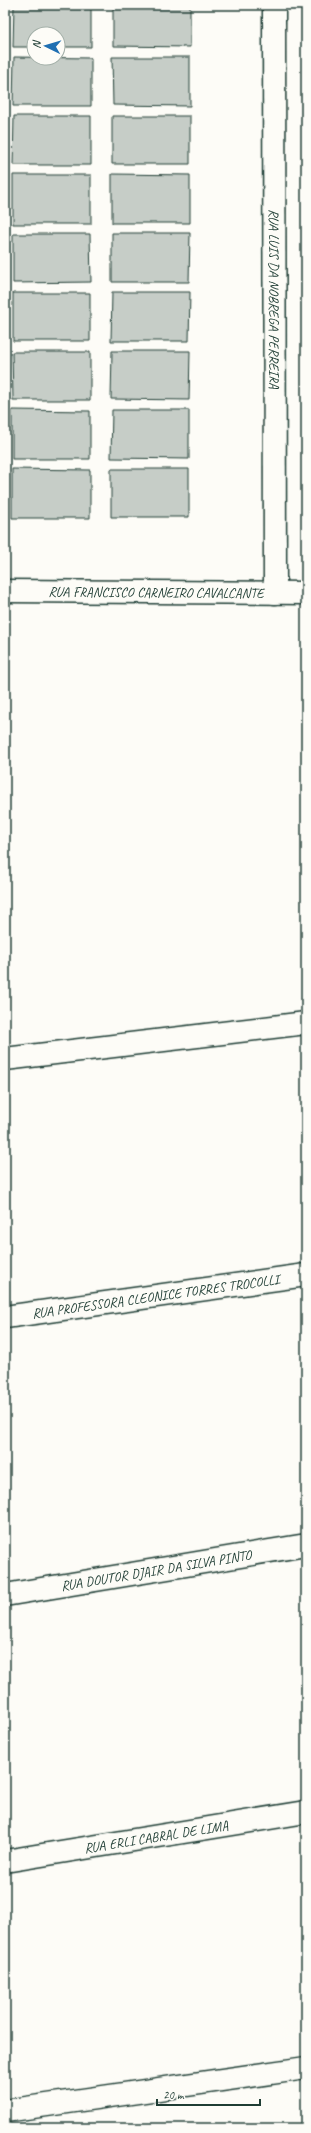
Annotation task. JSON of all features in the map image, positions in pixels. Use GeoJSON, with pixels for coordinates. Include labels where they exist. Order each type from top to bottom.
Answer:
{"type":"FeatureCollection","features":[{"type":"Feature","properties":{"kind":"street","name":"RUA LUIS DA NOBREGA PERREIRA"},"geometry":{"type":"LineString","coordinates":[[274,5],[275,593]]}},
{"type":"Feature","properties":{"kind":"street","name":"RUA FRANCISCO CARNEIRO CAVALCANTE"},"geometry":{"type":"LineString","coordinates":[[5,592],[306,593]]}},
{"type":"Feature","properties":{"kind":"street"},"geometry":{"type":"LineString","coordinates":[[5,1059],[306,1023]]}},
{"type":"Feature","properties":{"kind":"street","name":"RUA PROFESSORA CLEONICE TORRES TROCOLLI"},"geometry":{"type":"LineString","coordinates":[[5,1317],[306,1275]]}},
{"type":"Feature","properties":{"kind":"street","name":"RUA DOUTOR DJAIR DA SILVA PINTO"},"geometry":{"type":"LineString","coordinates":[[5,1595],[306,1545]]}},
{"type":"Feature","properties":{"kind":"street","name":"RUA ERLI CABRAL DE LIMA"},"geometry":{"type":"LineString","coordinates":[[5,1861],[306,1812]]}},
{"type":"Feature","properties":{"kind":"street"},"geometry":{"type":"LineString","coordinates":[[5,2111],[306,2068]]}},
{"type":"Feature","properties":{"kind":"building"},"geometry":{"type":"Polygon","coordinates":[[[14,5],[91,5],[91,47],[66,47],[66,26],[26,26],[26,47],[13,47],[14,5]]]}},
{"type":"Feature","properties":{"kind":"building"},"geometry":{"type":"Polygon","coordinates":[[[113,5],[190,5],[190,47],[113,46],[113,5]]]}},
{"type":"Feature","properties":{"kind":"building"},"geometry":{"type":"Polygon","coordinates":[[[14,57],[26,57],[26,66],[66,66],[66,58],[91,58],[91,106],[13,106],[14,57]]]}},
{"type":"Feature","properties":{"kind":"building"},"geometry":{"type":"Polygon","coordinates":[[[112,57],[190,57],[190,106],[113,105],[112,57]]]}},
{"type":"Feature","properties":{"kind":"building"},"geometry":{"type":"Polygon","coordinates":[[[14,116],[91,116],[91,165],[13,165],[14,116]]]}},
{"type":"Feature","properties":{"kind":"building"},"geometry":{"type":"Polygon","coordinates":[[[112,116],[190,116],[190,164],[112,164],[112,116]]]}},
{"type":"Feature","properties":{"kind":"building"},"geometry":{"type":"Polygon","coordinates":[[[112,174],[190,175],[190,223],[112,223],[112,174]]]}},
{"type":"Feature","properties":{"kind":"building"},"geometry":{"type":"Polygon","coordinates":[[[13,175],[91,175],[91,224],[13,224],[13,175]]]}},
{"type":"Feature","properties":{"kind":"building"},"geometry":{"type":"Polygon","coordinates":[[[112,233],[190,233],[189,282],[112,282],[112,233]]]}},
{"type":"Feature","properties":{"kind":"building"},"geometry":{"type":"Polygon","coordinates":[[[13,234],[90,234],[91,282],[13,283],[13,234]]]}},
{"type":"Feature","properties":{"kind":"building"},"geometry":{"type":"Polygon","coordinates":[[[112,292],[190,292],[189,341],[111,341],[112,292]]]}},
{"type":"Feature","properties":{"kind":"building"},"geometry":{"type":"Polygon","coordinates":[[[13,293],[90,293],[90,341],[13,341],[13,293]]]}},
{"type":"Feature","properties":{"kind":"building"},"geometry":{"type":"Polygon","coordinates":[[[112,351],[190,351],[189,400],[111,399],[112,351]]]}},
{"type":"Feature","properties":{"kind":"building"},"geometry":{"type":"Polygon","coordinates":[[[12,352],[90,352],[90,400],[13,400],[12,352]]]}},
{"type":"Feature","properties":{"kind":"building"},"geometry":{"type":"Polygon","coordinates":[[[12,410],[90,411],[90,459],[12,459],[12,410]]]}},
{"type":"Feature","properties":{"kind":"building"},"geometry":{"type":"Polygon","coordinates":[[[112,410],[189,410],[189,459],[111,458],[112,410]]]}},
{"type":"Feature","properties":{"kind":"building"},"geometry":{"type":"Polygon","coordinates":[[[12,469],[90,470],[90,518],[12,518],[12,469]]]}},
{"type":"Feature","properties":{"kind":"building"},"geometry":{"type":"Polygon","coordinates":[[[111,469],[189,469],[189,517],[111,517],[111,469]]]}}]}
